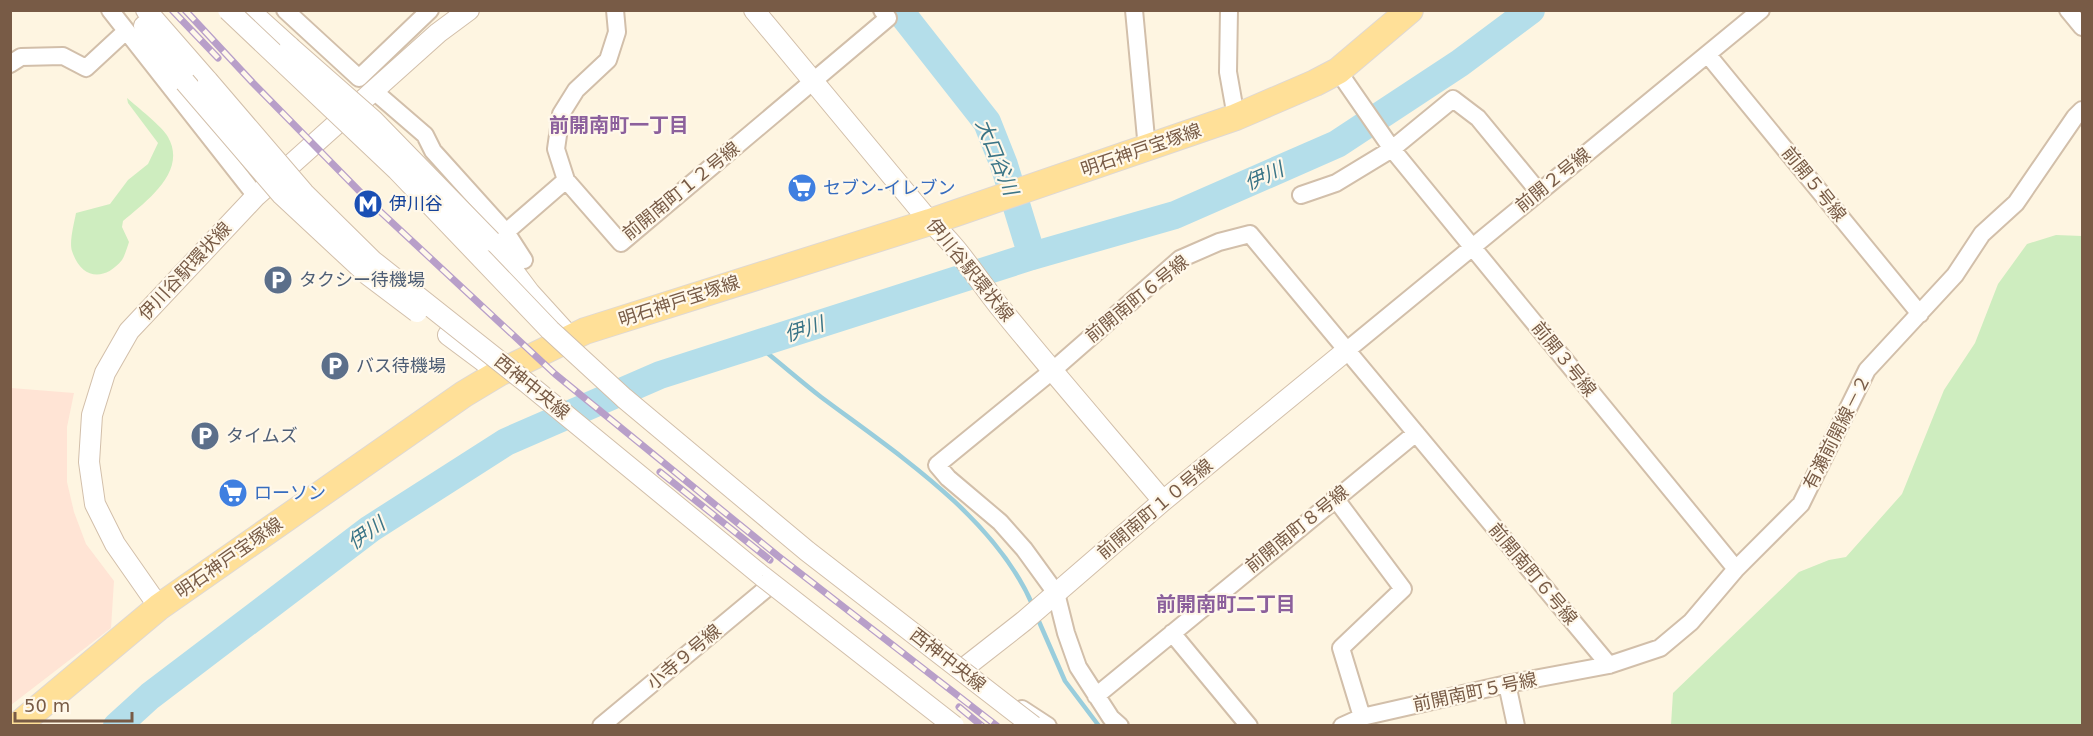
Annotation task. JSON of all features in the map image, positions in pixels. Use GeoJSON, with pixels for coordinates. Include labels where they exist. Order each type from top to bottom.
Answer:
{"type":"FeatureCollection","features":[{"type":"Feature","properties":{"kind":"main road","name":"明石神戸宝塚線"},"geometry":{"type":"LineString","coordinates":[[17,726],[159,607],[464,394],[509,378],[579,345],[936,227],[1014,192],[1147,149],[1236,117],[1315,83],[1343,77],[1410,10]]}},
{"type":"Feature","properties":{"kind":"street"},"geometry":{"type":"LineString","coordinates":[[110,10],[256,196]]}},
{"type":"Feature","properties":{"kind":"street"},"geometry":{"type":"LineString","coordinates":[[133,10],[185,82],[282,195],[368,275],[509,378]]}},
{"type":"Feature","properties":{"kind":"street","name":"西神中央線"},"geometry":{"type":"LineString","coordinates":[[146,10],[304,194],[374,261],[527,382],[762,576],[954,726]]}},
{"type":"Feature","properties":{"kind":"street","name":"西神中央線"},"geometry":{"type":"LineString","coordinates":[[228,10],[397,170],[550,330],[624,398],[807,551],[1033,726]]}},
{"type":"Feature","properties":{"kind":"street"},"geometry":{"type":"LineString","coordinates":[[249,10],[373,120],[524,260]]}},
{"type":"Feature","properties":{"kind":"street"},"geometry":{"type":"LineString","coordinates":[[285,10],[359,78],[430,10]]}},
{"type":"Feature","properties":{"kind":"street","name":"伊川谷駅環状線"},"geometry":{"type":"LineString","coordinates":[[159,607],[114,544],[95,504],[89,462],[93,415],[105,373],[129,331],[256,196],[438,33],[469,10]]}},
{"type":"Feature","properties":{"kind":"street","name":"前開南町１２号線"},"geometry":{"type":"LineString","coordinates":[[615,10],[616,32],[608,60],[576,90],[561,114],[556,149],[566,180],[621,243],[814,81]]}},
{"type":"Feature","properties":{"kind":"street","name":"伊川谷駅環状線"},"geometry":{"type":"LineString","coordinates":[[754,10],[936,227],[1052,371],[1163,501]]}},
{"type":"Feature","properties":{"kind":"street"},"geometry":{"type":"LineString","coordinates":[[814,81],[888,18],[882,10]]}},
{"type":"Feature","properties":{"kind":"street"},"geometry":{"type":"LineString","coordinates":[[1134,10],[1147,149]]}},
{"type":"Feature","properties":{"kind":"street"},"geometry":{"type":"LineString","coordinates":[[1229,10],[1228,72],[1236,117]]}},
{"type":"Feature","properties":{"kind":"street","name":"前開２号線"},"geometry":{"type":"LineString","coordinates":[[1346,351],[1761,10]]}},
{"type":"Feature","properties":{"kind":"street"},"geometry":{"type":"LineString","coordinates":[[2068,10],[2082,27]]}},
{"type":"Feature","properties":{"kind":"street"},"geometry":{"type":"LineString","coordinates":[[10,64],[21,57],[63,56],[86,68],[126,31]]}},
{"type":"Feature","properties":{"kind":"street","name":"前開５号線"},"geometry":{"type":"LineString","coordinates":[[1708,55],[1920,314]]}},
{"type":"Feature","properties":{"kind":"street","name":"前開３号線"},"geometry":{"type":"LineString","coordinates":[[1343,77],[1392,148],[1736,569]]}},
{"type":"Feature","properties":{"kind":"street"},"geometry":{"type":"LineString","coordinates":[[374,91],[425,135],[433,151],[498,237],[530,294],[579,345]]}},
{"type":"Feature","properties":{"kind":"street"},"geometry":{"type":"LineString","coordinates":[[1301,195],[1336,183],[1392,148],[1453,99],[1478,118],[1539,192]]}},
{"type":"Feature","properties":{"kind":"street","name":"有瀬前開線－２"},"geometry":{"type":"LineString","coordinates":[[1609,665],[1660,648],[1690,622],[1736,569],[1801,504],[1867,370],[1955,275],[1982,234],[2016,203],[2082,110]]}},
{"type":"Feature","properties":{"kind":"street"},"geometry":{"type":"LineString","coordinates":[[498,237],[566,180]]}},
{"type":"Feature","properties":{"kind":"street","name":"前開南町６号線"},"geometry":{"type":"LineString","coordinates":[[1120,726],[1111,718],[1078,667],[1053,596],[1024,549],[1000,522],[948,478],[937,465],[1052,371],[1180,259],[1219,242],[1250,234],[1609,665]]}},
{"type":"Feature","properties":{"kind":"street","name":"西神中央線"},"geometry":{"type":"LineString","coordinates":[[579,345],[693,449],[796,536],[964,668],[1048,726]]}},
{"type":"Feature","properties":{"kind":"street","name":"前開南町１０号線"},"geometry":{"type":"LineString","coordinates":[[964,668],[1024,621],[1163,501],[1346,351]]}},
{"type":"Feature","properties":{"kind":"street","name":"西神中央線"},"geometry":{"type":"LineString","coordinates":[[509,378],[767,588],[943,726]]}},
{"type":"Feature","properties":{"kind":"street","name":"前開南町８号線"},"geometry":{"type":"LineString","coordinates":[[1096,696],[1416,433]]}},
{"type":"Feature","properties":{"kind":"street"},"geometry":{"type":"LineString","coordinates":[[1335,498],[1403,590],[1341,648],[1362,717]]}},
{"type":"Feature","properties":{"kind":"street","name":"小寺９号線"},"geometry":{"type":"LineString","coordinates":[[601,726],[767,588]]}},
{"type":"Feature","properties":{"kind":"street"},"geometry":{"type":"LineString","coordinates":[[1172,633],[1249,726]]}},
{"type":"Feature","properties":{"kind":"street","name":"前開南町５号線"},"geometry":{"type":"LineString","coordinates":[[1342,726],[1362,717],[1507,684],[1609,665]]}},
{"type":"Feature","properties":{"kind":"street"},"geometry":{"type":"LineString","coordinates":[[1507,684],[1516,726]]}},
{"type":"Feature","properties":{"kind":"shaded area"},"geometry":{"type":"Polygon","coordinates":[[[11,388],[74,393],[67,427],[67,482],[74,512],[86,544],[114,581],[111,628],[11,705],[11,388]]]}},
{"type":"Feature","properties":{"kind":"green space"},"geometry":{"type":"Polygon","coordinates":[[[127,98],[155,122],[168,137],[173,150],[172,162],[161,185],[123,221],[122,227],[129,242],[122,260],[108,272],[94,274],[81,267],[72,251],[71,238],[76,213],[110,204],[128,180],[148,164],[158,143],[128,103],[127,98]]]}},
{"type":"Feature","properties":{"kind":"green space"},"geometry":{"type":"Polygon","coordinates":[[[2056,235],[2082,236],[2082,725],[1671,725],[1673,693],[1799,572],[1829,560],[1846,557],[1902,494],[1944,390],[1975,343],[1998,284],[2027,244],[2056,235]]]}},
{"type":"Feature","properties":{"kind":"waterway","name":"大口谷川"},"geometry":{"type":"LineString","coordinates":[[899,10],[987,122],[1004,165],[1032,256]]}},
{"type":"Feature","properties":{"kind":"waterway","name":"伊川"},"geometry":{"type":"LineString","coordinates":[[117,726],[150,696],[370,529],[506,442],[660,375],[1032,256],[1175,215],[1337,144],[1460,63],[1531,10]]}},
{"type":"Feature","properties":{"kind":"waterway"},"geometry":{"type":"LineString","coordinates":[[757,345],[941,489],[994,544],[1016,574],[1033,606]]}},
{"type":"Feature","properties":{"kind":"waterway"},"geometry":{"type":"LineString","coordinates":[[1037,617],[1065,681],[1099,726]]}},
{"type":"Feature","properties":{"kind":"railway"},"geometry":{"type":"LineString","coordinates":[[172,10],[218,58]]}},
{"type":"Feature","properties":{"kind":"railway"},"geometry":{"type":"LineString","coordinates":[[185,10],[370,202],[555,374],[778,556],[997,726]]}},
{"type":"Feature","properties":{"kind":"railway"},"geometry":{"type":"LineString","coordinates":[[660,472],[770,560]]}},
{"type":"Feature","properties":{"kind":"railway"},"geometry":{"type":"LineString","coordinates":[[959,707],[982,726]]}},
{"type":"Feature","properties":{"kind":"place","name":"セブン-イレブン"},"geometry":{"type":"Point","coordinates":[802,188]}},
{"type":"Feature","properties":{"kind":"place","name":"伊川谷"},"geometry":{"type":"Point","coordinates":[368,204]}},
{"type":"Feature","properties":{"kind":"place","name":"タクシー待機場"},"geometry":{"type":"Point","coordinates":[278,280]}},
{"type":"Feature","properties":{"kind":"place","name":"バス待機場"},"geometry":{"type":"Point","coordinates":[335,366]}},
{"type":"Feature","properties":{"kind":"place","name":"タイムズ"},"geometry":{"type":"Point","coordinates":[205,436]}},
{"type":"Feature","properties":{"kind":"place","name":"ローソン"},"geometry":{"type":"Point","coordinates":[233,493]}},
{"type":"Feature","properties":{"kind":"district","name":"前開南町一丁目"},"geometry":{"type":"Point","coordinates":[619,125]}},
{"type":"Feature","properties":{"kind":"district","name":"前開南町二丁目"},"geometry":{"type":"Point","coordinates":[1226,604]}}]}
